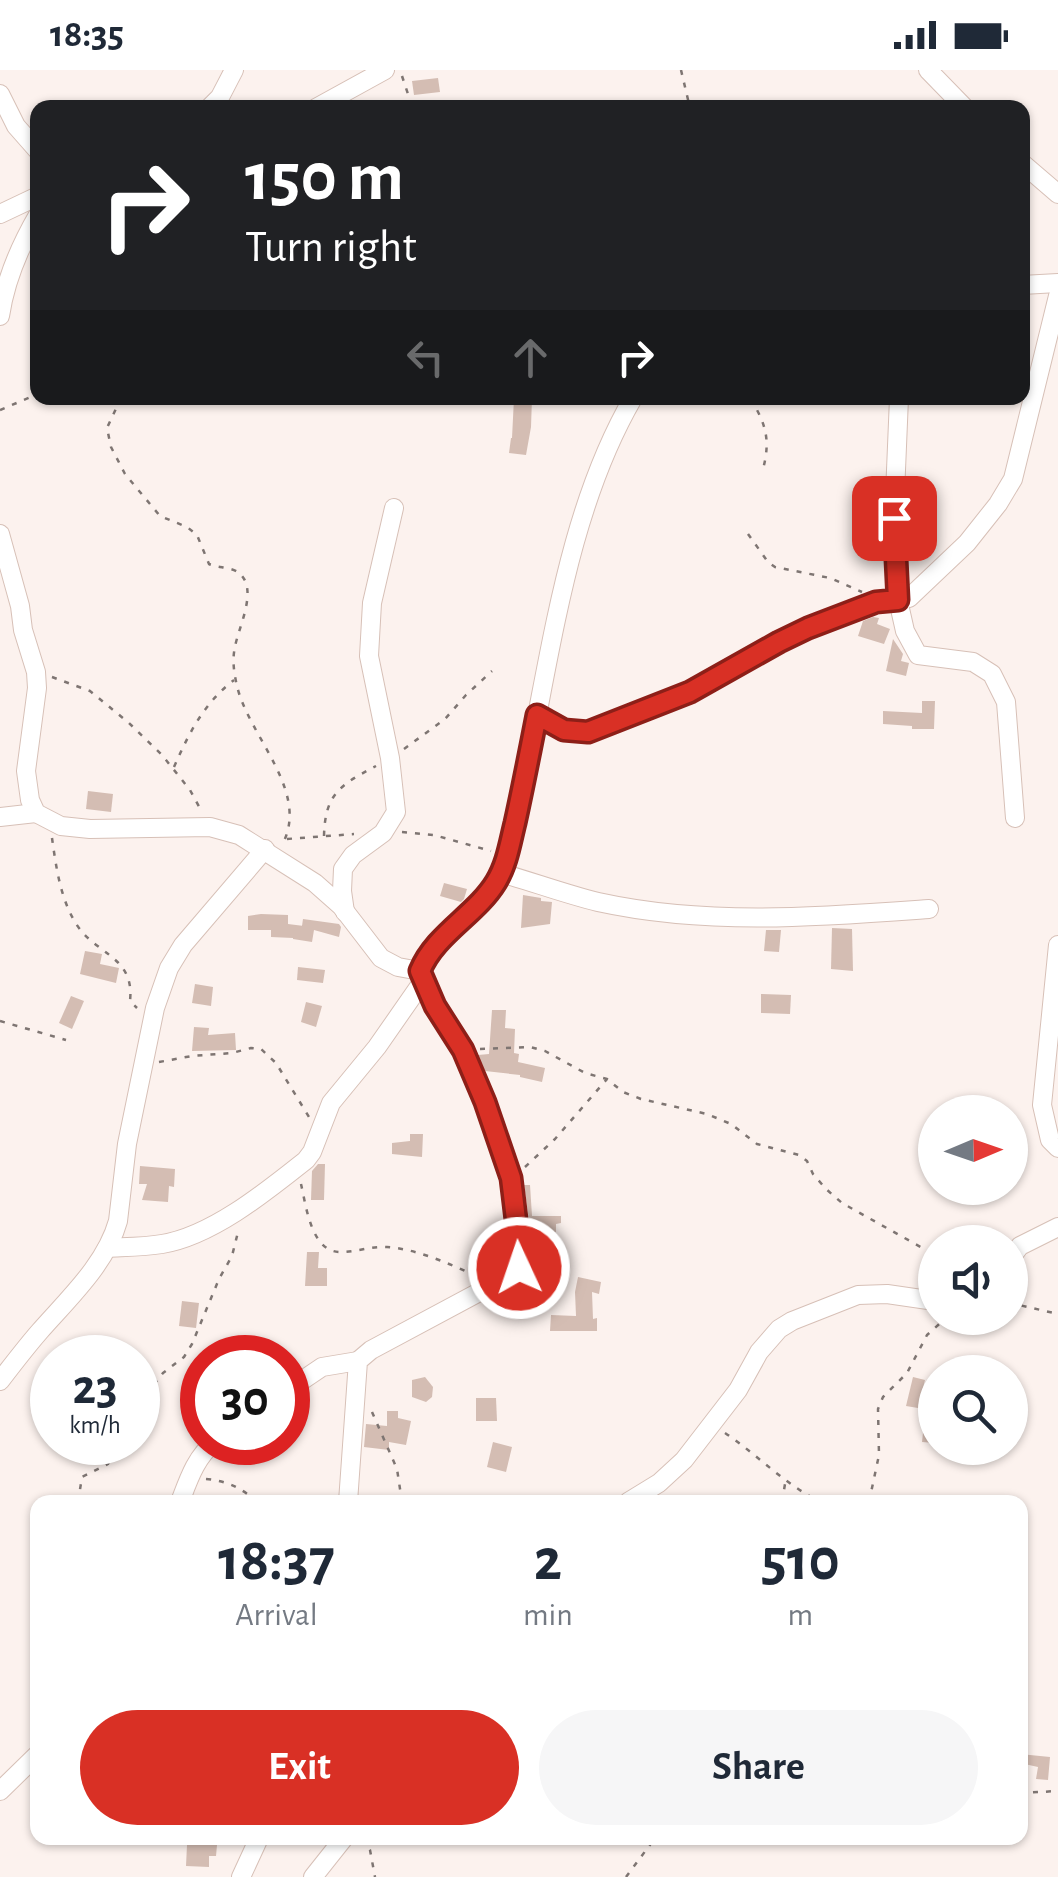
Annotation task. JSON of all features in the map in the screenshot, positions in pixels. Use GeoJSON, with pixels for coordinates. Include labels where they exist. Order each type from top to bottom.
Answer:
{"type":"FeatureCollection","features":[{"type":"Feature","properties":{"kind":"street"},"geometry":{"type":"LineString","coordinates":[[217,100],[234,70]]}},
{"type":"Feature","properties":{"kind":"street"},"geometry":{"type":"LineString","coordinates":[[331,100],[386,70]]}},
{"type":"Feature","properties":{"kind":"street"},"geometry":{"type":"LineString","coordinates":[[928,70],[957,100]]}},
{"type":"Feature","properties":{"kind":"street"},"geometry":{"type":"LineString","coordinates":[[0,94],[16,126],[30,142]]}},
{"type":"Feature","properties":{"kind":"street"},"geometry":{"type":"LineString","coordinates":[[1030,170],[1058,194]]}},
{"type":"Feature","properties":{"kind":"street"},"geometry":{"type":"LineString","coordinates":[[0,214],[30,200]]}},
{"type":"Feature","properties":{"kind":"street"},"geometry":{"type":"LineString","coordinates":[[0,316],[3,296],[30,228]]}},
{"type":"Feature","properties":{"kind":"street"},"geometry":{"type":"LineString","coordinates":[[1030,286],[1058,284]]}},
{"type":"Feature","properties":{"kind":"street"},"geometry":{"type":"LineString","coordinates":[[537,715],[564,730],[588,732],[690,692],[808,628],[876,602],[909,598],[919,591],[968,543],[1013,479],[1058,296]]}},
{"type":"Feature","properties":{"kind":"street"},"geometry":{"type":"LineString","coordinates":[[107,1248],[164,1244],[180,1239],[222,1220],[306,1160],[331,1104],[378,1047],[422,976],[424,963],[445,936],[485,898],[502,873],[526,779],[558,612],[586,504],[629,405]]}},
{"type":"Feature","properties":{"kind":"street"},"geometry":{"type":"LineString","coordinates":[[899,405],[894,518],[898,600],[905,631],[918,656],[973,662],[992,674],[1006,702],[1015,818]]}},
{"type":"Feature","properties":{"kind":"street"},"geometry":{"type":"LineString","coordinates":[[346,912],[343,869],[354,855],[383,833],[396,812],[390,758],[369,656],[372,602],[394,508]]}},
{"type":"Feature","properties":{"kind":"street"},"geometry":{"type":"LineString","coordinates":[[0,534],[36,672],[38,688],[26,770],[30,800],[43,817],[61,826],[90,830],[210,827],[239,835],[270,853],[316,883],[346,912],[381,958],[422,976],[435,1006],[463,1050],[485,1102],[512,1185],[519,1268],[371,1350],[358,1361],[322,1367],[310,1375]]}},
{"type":"Feature","properties":{"kind":"street"},"geometry":{"type":"LineString","coordinates":[[0,817],[43,817]]}},
{"type":"Feature","properties":{"kind":"street"},"geometry":{"type":"LineString","coordinates":[[0,1381],[73,1295],[107,1248],[118,1221],[127,1144],[153,1017],[168,968],[183,945],[270,853]]}},
{"type":"Feature","properties":{"kind":"street"},"geometry":{"type":"LineString","coordinates":[[502,873],[596,902],[685,914],[750,919],[929,910]]}},
{"type":"Feature","properties":{"kind":"street"},"geometry":{"type":"LineString","coordinates":[[1058,945],[1042,1105],[1050,1140],[1058,1148]]}},
{"type":"Feature","properties":{"kind":"street"},"geometry":{"type":"LineString","coordinates":[[1028,1242],[1058,1228]]}},
{"type":"Feature","properties":{"kind":"street"},"geometry":{"type":"LineString","coordinates":[[639,1495],[684,1460],[738,1390],[770,1338],[792,1321],[858,1295],[918,1299]]}},
{"type":"Feature","properties":{"kind":"street"},"geometry":{"type":"LineString","coordinates":[[348,1495],[358,1361]]}},
{"type":"Feature","properties":{"kind":"street"},"geometry":{"type":"LineString","coordinates":[[183,1495],[197,1465]]}},
{"type":"Feature","properties":{"kind":"street"},"geometry":{"type":"LineString","coordinates":[[0,1791],[30,1762]]}},
{"type":"Feature","properties":{"kind":"street"},"geometry":{"type":"LineString","coordinates":[[241,1877],[256,1845]]}},
{"type":"Feature","properties":{"kind":"street"},"geometry":{"type":"LineString","coordinates":[[313,1877],[338,1845]]}},
{"type":"Feature","properties":{"kind":"path"},"geometry":{"type":"LineString","coordinates":[[399,70],[407,100]]}},
{"type":"Feature","properties":{"kind":"path"},"geometry":{"type":"LineString","coordinates":[[681,70],[688,100]]}},
{"type":"Feature","properties":{"kind":"path"},"geometry":{"type":"LineString","coordinates":[[0,410],[30,397]]}},
{"type":"Feature","properties":{"kind":"path"},"geometry":{"type":"LineString","coordinates":[[116,405],[110,418],[108,438],[126,474],[160,516],[197,535],[210,564],[234,570],[244,578],[248,598],[235,646],[235,679],[250,722],[289,799],[286,839],[270,853]]}},
{"type":"Feature","properties":{"kind":"path"},"geometry":{"type":"LineString","coordinates":[[755,405],[769,449],[763,469]]}},
{"type":"Feature","properties":{"kind":"path"},"geometry":{"type":"LineString","coordinates":[[748,534],[775,567],[830,578],[856,588],[876,602]]}},
{"type":"Feature","properties":{"kind":"path"},"geometry":{"type":"LineString","coordinates":[[36,672],[90,690],[151,744],[190,790],[210,827]]}},
{"type":"Feature","properties":{"kind":"path"},"geometry":{"type":"LineString","coordinates":[[173,769],[203,710],[235,679]]}},
{"type":"Feature","properties":{"kind":"path"},"geometry":{"type":"LineString","coordinates":[[43,817],[71,916],[80,932],[117,959],[132,986],[132,1005],[153,1017]]}},
{"type":"Feature","properties":{"kind":"path"},"geometry":{"type":"LineString","coordinates":[[0,1021],[66,1040]]}},
{"type":"Feature","properties":{"kind":"path"},"geometry":{"type":"LineString","coordinates":[[463,1050],[530,1047],[585,1073],[608,1079],[624,1092],[642,1099],[708,1114],[731,1124],[757,1144],[799,1155],[842,1203],[918,1245]]}},
{"type":"Feature","properties":{"kind":"path"},"geometry":{"type":"LineString","coordinates":[[143,1066],[175,1058],[261,1050],[276,1062],[318,1133]]}},
{"type":"Feature","properties":{"kind":"path"},"geometry":{"type":"LineString","coordinates":[[512,1185],[608,1079]]}},
{"type":"Feature","properties":{"kind":"path"},"geometry":{"type":"LineString","coordinates":[[297,1167],[311,1224],[328,1249],[337,1252],[392,1247],[467,1272],[493,1285]]}},
{"type":"Feature","properties":{"kind":"path"},"geometry":{"type":"LineString","coordinates":[[160,1377],[184,1357],[192,1344],[232,1256],[242,1206]]}},
{"type":"Feature","properties":{"kind":"path"},"geometry":{"type":"LineString","coordinates":[[1028,1307],[1058,1314]]}},
{"type":"Feature","properties":{"kind":"path"},"geometry":{"type":"LineString","coordinates":[[872,1495],[880,1455],[878,1409],[883,1397],[907,1374],[927,1335]]}},
{"type":"Feature","properties":{"kind":"path"},"geometry":{"type":"LineString","coordinates":[[370,1407],[397,1468],[401,1495]]}},
{"type":"Feature","properties":{"kind":"path"},"geometry":{"type":"LineString","coordinates":[[711,1424],[809,1495]]}},
{"type":"Feature","properties":{"kind":"path"},"geometry":{"type":"LineString","coordinates":[[79,1495],[82,1477],[106,1465]]}},
{"type":"Feature","properties":{"kind":"path"},"geometry":{"type":"LineString","coordinates":[[190,1478],[224,1482],[249,1495]]}},
{"type":"Feature","properties":{"kind":"path"},"geometry":{"type":"LineString","coordinates":[[783,1495],[786,1481]]}},
{"type":"Feature","properties":{"kind":"path"},"geometry":{"type":"LineString","coordinates":[[1028,1793],[1058,1791]]}},
{"type":"Feature","properties":{"kind":"path"},"geometry":{"type":"LineString","coordinates":[[368,1845],[375,1877]]}},
{"type":"Feature","properties":{"kind":"path"},"geometry":{"type":"LineString","coordinates":[[626,1877],[650,1845]]}},
{"type":"Feature","properties":{"kind":"building"},"geometry":{"type":"Polygon","coordinates":[[[438,78],[440,92],[414,95],[412,81],[438,78]]]}},
{"type":"Feature","properties":{"kind":"building"},"geometry":{"type":"Polygon","coordinates":[[[514,405],[532,405],[526,455],[509,453],[514,405]]]}},
{"type":"Feature","properties":{"kind":"building"},"geometry":{"type":"Polygon","coordinates":[[[879,618],[877,624],[890,629],[884,644],[858,636],[863,621],[879,618]]]}},
{"type":"Feature","properties":{"kind":"building"},"geometry":{"type":"Polygon","coordinates":[[[893,639],[903,654],[901,661],[909,663],[906,676],[886,671],[893,639]]]}},
{"type":"Feature","properties":{"kind":"building"},"geometry":{"type":"Polygon","coordinates":[[[922,701],[935,701],[934,729],[883,724],[883,711],[922,713],[922,701]]]}},
{"type":"Feature","properties":{"kind":"building"},"geometry":{"type":"Polygon","coordinates":[[[88,791],[113,794],[111,812],[86,809],[88,791]]]}},
{"type":"Feature","properties":{"kind":"building"},"geometry":{"type":"Polygon","coordinates":[[[444,883],[467,889],[464,899],[461,902],[440,896],[444,883]]]}},
{"type":"Feature","properties":{"kind":"building"},"geometry":{"type":"Polygon","coordinates":[[[523,895],[552,902],[550,924],[521,928],[523,895]]]}},
{"type":"Feature","properties":{"kind":"building"},"geometry":{"type":"Polygon","coordinates":[[[288,915],[288,924],[302,926],[303,919],[339,924],[339,937],[314,930],[312,942],[271,937],[271,930],[248,930],[248,916],[288,915]]]}},
{"type":"Feature","properties":{"kind":"building"},"geometry":{"type":"Polygon","coordinates":[[[832,928],[852,929],[853,971],[831,969],[832,928]]]}},
{"type":"Feature","properties":{"kind":"building"},"geometry":{"type":"Polygon","coordinates":[[[766,930],[781,930],[779,952],[764,951],[766,930]]]}},
{"type":"Feature","properties":{"kind":"building"},"geometry":{"type":"Polygon","coordinates":[[[85,951],[102,954],[100,964],[119,968],[116,983],[80,974],[85,951]]]}},
{"type":"Feature","properties":{"kind":"building"},"geometry":{"type":"Polygon","coordinates":[[[298,967],[325,970],[323,983],[297,980],[298,967]]]}},
{"type":"Feature","properties":{"kind":"building"},"geometry":{"type":"Polygon","coordinates":[[[195,984],[213,987],[211,1006],[192,1003],[195,984]]]}},
{"type":"Feature","properties":{"kind":"building"},"geometry":{"type":"Polygon","coordinates":[[[761,994],[791,995],[790,1014],[761,1013],[761,994]]]}},
{"type":"Feature","properties":{"kind":"building"},"geometry":{"type":"Polygon","coordinates":[[[71,996],[84,1001],[72,1029],[59,1023],[71,996]]]}},
{"type":"Feature","properties":{"kind":"building"},"geometry":{"type":"Polygon","coordinates":[[[306,1002],[322,1006],[316,1027],[301,1022],[306,1002]]]}},
{"type":"Feature","properties":{"kind":"building"},"geometry":{"type":"Polygon","coordinates":[[[492,1010],[506,1010],[505,1028],[515,1029],[514,1053],[519,1054],[518,1062],[545,1068],[542,1082],[485,1071],[478,1055],[489,1054],[492,1010]]]}},
{"type":"Feature","properties":{"kind":"building"},"geometry":{"type":"Polygon","coordinates":[[[194,1027],[209,1028],[208,1035],[235,1033],[236,1050],[192,1051],[194,1027]]]}},
{"type":"Feature","properties":{"kind":"building"},"geometry":{"type":"Polygon","coordinates":[[[410,1134],[423,1134],[422,1157],[392,1154],[392,1143],[410,1141],[410,1134]]]}},
{"type":"Feature","properties":{"kind":"building"},"geometry":{"type":"Polygon","coordinates":[[[318,1164],[325,1164],[324,1200],[311,1200],[312,1171],[318,1164]]]}},
{"type":"Feature","properties":{"kind":"building"},"geometry":{"type":"Polygon","coordinates":[[[140,1166],[175,1169],[168,1202],[142,1200],[147,1184],[139,1184],[140,1166]]]}},
{"type":"Feature","properties":{"kind":"building"},"geometry":{"type":"Polygon","coordinates":[[[524,1185],[530,1185],[532,1216],[561,1216],[556,1232],[534,1232],[534,1227],[530,1227],[524,1185]]]}},
{"type":"Feature","properties":{"kind":"building"},"geometry":{"type":"Polygon","coordinates":[[[307,1252],[319,1252],[318,1268],[327,1268],[327,1286],[305,1286],[307,1252]]]}},
{"type":"Feature","properties":{"kind":"building"},"geometry":{"type":"Polygon","coordinates":[[[578,1277],[601,1282],[599,1294],[592,1292],[597,1331],[550,1331],[551,1315],[576,1316],[578,1277]]]}},
{"type":"Feature","properties":{"kind":"building"},"geometry":{"type":"Polygon","coordinates":[[[182,1301],[199,1303],[196,1328],[179,1326],[182,1301]]]}},
{"type":"Feature","properties":{"kind":"building"},"geometry":{"type":"Polygon","coordinates":[[[425,1377],[433,1387],[432,1397],[426,1402],[412,1397],[412,1380],[425,1377]]]}},
{"type":"Feature","properties":{"kind":"building"},"geometry":{"type":"Polygon","coordinates":[[[913,1377],[918,1378],[918,1408],[906,1406],[913,1377]]]}},
{"type":"Feature","properties":{"kind":"building"},"geometry":{"type":"Polygon","coordinates":[[[476,1398],[496,1398],[497,1421],[476,1421],[476,1398]]]}},
{"type":"Feature","properties":{"kind":"building"},"geometry":{"type":"Polygon","coordinates":[[[387,1411],[398,1411],[398,1418],[411,1421],[406,1445],[389,1442],[389,1450],[364,1447],[366,1424],[387,1426],[387,1411]]]}},
{"type":"Feature","properties":{"kind":"building"},"geometry":{"type":"Polygon","coordinates":[[[493,1442],[512,1447],[506,1472],[487,1467],[493,1442]]]}},
{"type":"Feature","properties":{"kind":"building"},"geometry":{"type":"Polygon","coordinates":[[[1028,1755],[1050,1757],[1048,1780],[1036,1779],[1038,1767],[1028,1765],[1028,1755]]]}},
{"type":"Feature","properties":{"kind":"building"},"geometry":{"type":"Polygon","coordinates":[[[187,1845],[217,1845],[216,1856],[209,1856],[209,1867],[186,1866],[187,1845]]]}},
{"type":"Feature","properties":{"kind":"route"},"geometry":{"type":"LineString","coordinates":[[519,1268],[511,1178],[463,1050],[435,1006],[420,971],[445,936],[485,898],[502,873],[526,779],[537,715],[564,730],[588,732],[690,692],[808,628],[876,602],[898,600],[894,518]]}}]}
